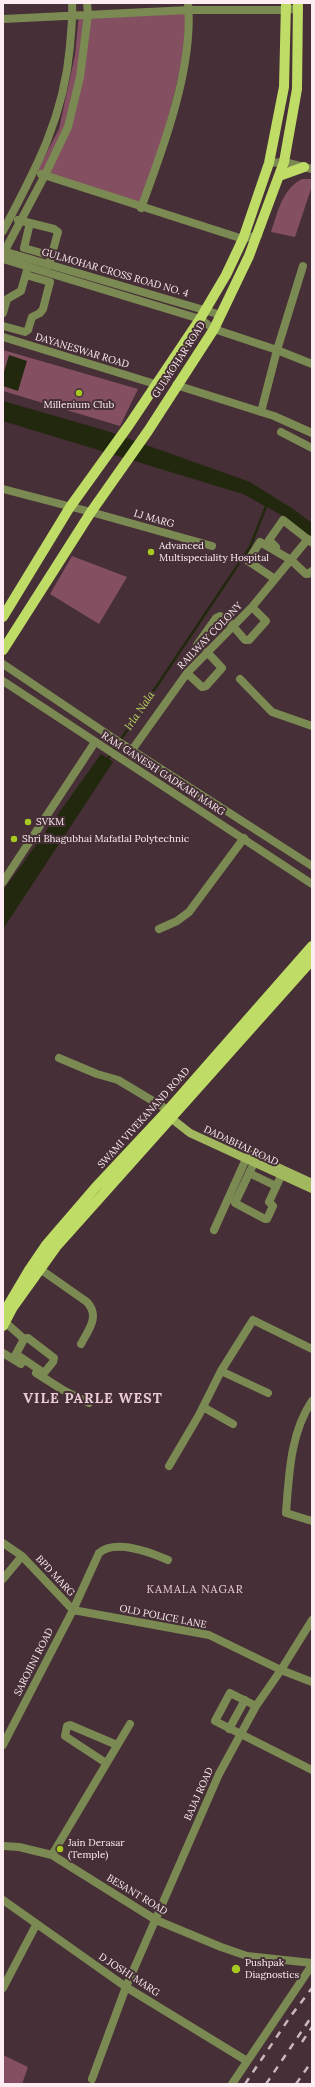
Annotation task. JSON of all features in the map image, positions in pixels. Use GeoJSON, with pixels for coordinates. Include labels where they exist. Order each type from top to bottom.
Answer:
{"type":"FeatureCollection","features":[{"type":"Feature","properties":{"kind":"main road","name":"GULMOHAR ROAD"},"geometry":{"type":"LineString","coordinates":[[3,650],[91,512],[148,431],[176,385],[214,329],[258,235],[284,162],[297,89],[299,5]]}},
{"type":"Feature","properties":{"kind":"main road","name":"GULMOHAR ROAD"},"geometry":{"type":"LineString","coordinates":[[3,617],[70,507],[129,425],[155,384],[203,315],[243,239],[269,163],[284,87],[286,6]]}},
{"type":"Feature","properties":{"kind":"main road"},"geometry":{"type":"LineString","coordinates":[[279,176],[308,168]]}},
{"type":"Feature","properties":{"kind":"main road","name":"SWAMI VIVEKANAND ROAD"},"geometry":{"type":"LineString","coordinates":[[4,1321],[56,1247],[100,1197],[168,1113],[312,946]]}},
{"type":"Feature","properties":{"kind":"main road","name":"SWAMI VIVEKANAND ROAD"},"geometry":{"type":"LineString","coordinates":[[4,1321],[28,1270],[46,1245],[95,1188],[312,960]]}},
{"type":"Feature","properties":{"kind":"main road","name":"DADABHAI ROAD"},"geometry":{"type":"LineString","coordinates":[[168,1113],[190,1133],[312,1189]]}},
{"type":"Feature","properties":{"kind":"main road","name":"DADABHAI ROAD"},"geometry":{"type":"LineString","coordinates":[[168,1113],[192,1128],[312,1183]]}},
{"type":"Feature","properties":{"kind":"street"},"geometry":{"type":"LineString","coordinates":[[3,231],[34,172],[55,122],[67,73],[73,15],[72,3]]}},
{"type":"Feature","properties":{"kind":"street"},"geometry":{"type":"LineString","coordinates":[[3,254],[45,175],[68,127],[80,77],[88,14],[87,3]]}},
{"type":"Feature","properties":{"kind":"street"},"geometry":{"type":"LineString","coordinates":[[3,19],[188,7],[299,5]]}},
{"type":"Feature","properties":{"kind":"street"},"geometry":{"type":"LineString","coordinates":[[141,208],[159,161],[178,93],[187,51],[188,7]]}},
{"type":"Feature","properties":{"kind":"street"},"geometry":{"type":"LineString","coordinates":[[269,163],[284,162],[308,168]]}},
{"type":"Feature","properties":{"kind":"street"},"geometry":{"type":"LineString","coordinates":[[34,172],[141,208],[243,239],[258,235]]}},
{"type":"Feature","properties":{"kind":"street"},"geometry":{"type":"LineString","coordinates":[[10,218],[54,229],[58,232],[49,265]]}},
{"type":"Feature","properties":{"kind":"street"},"geometry":{"type":"LineString","coordinates":[[30,223],[24,248],[52,256]]}},
{"type":"Feature","properties":{"kind":"street","name":"GULMOHAR CROSS ROAD NO. 4"},"geometry":{"type":"LineString","coordinates":[[3,254],[49,265],[203,315],[214,329],[277,350],[312,364]]}},
{"type":"Feature","properties":{"kind":"street","name":"GULMOHAR CROSS ROAD NO. 4"},"geometry":{"type":"LineString","coordinates":[[3,254],[27,271],[203,315],[221,315]]}},
{"type":"Feature","properties":{"kind":"street"},"geometry":{"type":"LineString","coordinates":[[261,412],[277,350],[303,266]]}},
{"type":"Feature","properties":{"kind":"street"},"geometry":{"type":"LineString","coordinates":[[3,313],[8,299],[21,291],[27,271],[50,282],[43,309],[40,313],[32,317],[28,330],[25,332],[3,326]]}},
{"type":"Feature","properties":{"kind":"street","name":"DAYANESWAR ROAD"},"geometry":{"type":"LineString","coordinates":[[3,337],[155,384]]}},
{"type":"Feature","properties":{"kind":"street"},"geometry":{"type":"LineString","coordinates":[[176,385],[261,412],[312,433]]}},
{"type":"Feature","properties":{"kind":"street"},"geometry":{"type":"LineString","coordinates":[[281,432],[312,448]]}},
{"type":"Feature","properties":{"kind":"street","name":"LJ MARG"},"geometry":{"type":"LineString","coordinates":[[3,488],[212,546]]}},
{"type":"Feature","properties":{"kind":"street"},"geometry":{"type":"LineString","coordinates":[[310,541],[281,521],[270,542],[292,559],[307,574],[312,570]]}},
{"type":"Feature","properties":{"kind":"street","name":"RAILWAY COLONY"},"geometry":{"type":"LineString","coordinates":[[130,748],[187,672],[252,607],[292,559],[310,541]]}},
{"type":"Feature","properties":{"kind":"street"},"geometry":{"type":"LineString","coordinates":[[275,579],[248,561],[259,543],[262,542],[292,559]]}},
{"type":"Feature","properties":{"kind":"street"},"geometry":{"type":"LineString","coordinates":[[197,645],[218,616],[226,618],[232,627],[245,640],[249,640],[266,621],[252,607]]}},
{"type":"Feature","properties":{"kind":"street"},"geometry":{"type":"LineString","coordinates":[[187,672],[202,686],[206,686],[222,668],[207,652]]}},
{"type":"Feature","properties":{"kind":"street","name":"RAM GANESH GADKARI MARG"},"geometry":{"type":"LineString","coordinates":[[3,664],[113,738],[312,866]]}},
{"type":"Feature","properties":{"kind":"street"},"geometry":{"type":"LineString","coordinates":[[240,679],[272,712],[312,726]]}},
{"type":"Feature","properties":{"kind":"street","name":"RAM GANESH GADKARI MARG"},"geometry":{"type":"LineString","coordinates":[[3,681],[312,884]]}},
{"type":"Feature","properties":{"kind":"street"},"geometry":{"type":"LineString","coordinates":[[3,882],[95,742]]}},
{"type":"Feature","properties":{"kind":"street"},"geometry":{"type":"LineString","coordinates":[[159,929],[177,921],[189,912],[244,838]]}},
{"type":"Feature","properties":{"kind":"street"},"geometry":{"type":"LineString","coordinates":[[59,1058],[97,1074],[118,1080],[168,1113]]}},
{"type":"Feature","properties":{"kind":"street"},"geometry":{"type":"LineString","coordinates":[[246,1159],[232,1198],[236,1205],[267,1219],[273,1206],[269,1202],[281,1176]]}},
{"type":"Feature","properties":{"kind":"street"},"geometry":{"type":"LineString","coordinates":[[214,1230],[254,1163]]}},
{"type":"Feature","properties":{"kind":"street"},"geometry":{"type":"LineString","coordinates":[[249,1173],[276,1186]]}},
{"type":"Feature","properties":{"kind":"street"},"geometry":{"type":"LineString","coordinates":[[40,1269],[87,1302],[92,1308],[94,1319],[81,1344]]}},
{"type":"Feature","properties":{"kind":"street"},"geometry":{"type":"LineString","coordinates":[[169,1466],[204,1407],[221,1371],[253,1320],[312,1349]]}},
{"type":"Feature","properties":{"kind":"street"},"geometry":{"type":"LineString","coordinates":[[4,1321],[24,1339],[28,1338],[54,1358],[53,1362],[44,1373],[17,1356],[16,1352],[24,1339]]}},
{"type":"Feature","properties":{"kind":"street"},"geometry":{"type":"LineString","coordinates":[[3,1353],[63,1390],[89,1403]]}},
{"type":"Feature","properties":{"kind":"street"},"geometry":{"type":"LineString","coordinates":[[221,1371],[268,1393]]}},
{"type":"Feature","properties":{"kind":"street"},"geometry":{"type":"LineString","coordinates":[[312,1401],[305,1411],[290,1460],[286,1513],[312,1521]]}},
{"type":"Feature","properties":{"kind":"street"},"geometry":{"type":"LineString","coordinates":[[204,1407],[233,1424]]}},
{"type":"Feature","properties":{"kind":"street","name":"BPD MARG"},"geometry":{"type":"LineString","coordinates":[[3,1543],[22,1556],[72,1610]]}},
{"type":"Feature","properties":{"kind":"street","name":"SAROJINI ROAD"},"geometry":{"type":"LineString","coordinates":[[3,1744],[72,1610],[99,1553],[104,1549],[128,1548],[145,1550],[168,1560]]}},
{"type":"Feature","properties":{"kind":"street"},"geometry":{"type":"LineString","coordinates":[[3,1579],[22,1556]]}},
{"type":"Feature","properties":{"kind":"street","name":"OLD POLICE LANE"},"geometry":{"type":"LineString","coordinates":[[72,1610],[209,1635],[281,1670],[312,1682]]}},
{"type":"Feature","properties":{"kind":"street","name":"BAJAJ ROAD"},"geometry":{"type":"LineString","coordinates":[[92,2079],[126,1987],[219,1774],[239,1734],[312,1620]]}},
{"type":"Feature","properties":{"kind":"street"},"geometry":{"type":"LineString","coordinates":[[256,1706],[230,1693],[215,1721],[312,1770]]}},
{"type":"Feature","properties":{"kind":"street"},"geometry":{"type":"LineString","coordinates":[[229,1729],[245,1700]]}},
{"type":"Feature","properties":{"kind":"street"},"geometry":{"type":"LineString","coordinates":[[52,1855],[116,1745],[130,1724]]}},
{"type":"Feature","properties":{"kind":"street"},"geometry":{"type":"LineString","coordinates":[[106,1763],[65,1736],[67,1726],[70,1725],[116,1745]]}},
{"type":"Feature","properties":{"kind":"street","name":"BESANT ROAD"},"geometry":{"type":"LineString","coordinates":[[3,1846],[19,1847],[52,1855],[156,1920],[221,1947],[247,1956],[312,1964]]}},
{"type":"Feature","properties":{"kind":"street","name":"D JOSHI MARG"},"geometry":{"type":"LineString","coordinates":[[3,1900],[36,1925],[126,1987],[247,2061]]}},
{"type":"Feature","properties":{"kind":"street"},"geometry":{"type":"LineString","coordinates":[[3,1988],[36,1925]]}},
{"type":"Feature","properties":{"kind":"street"},"geometry":{"type":"LineString","coordinates":[[232,2084],[312,1964]]}},
{"type":"Feature","properties":{"kind":"shaded area"},"geometry":{"type":"Polygon","coordinates":[[[186,12],[183,56],[171,107],[158,153],[140,205],[45,175],[37,171],[59,129],[75,55],[79,14],[186,12]]]}},
{"type":"Feature","properties":{"kind":"shaded area"},"geometry":{"type":"Polygon","coordinates":[[[302,179],[312,179],[312,186],[295,237],[271,232],[285,195],[295,183],[302,179]]]}},
{"type":"Feature","properties":{"kind":"shaded area","name":"Millenium Club"},"geometry":{"type":"Polygon","coordinates":[[[3,350],[138,389],[120,426],[3,391],[3,350]]]}},
{"type":"Feature","properties":{"kind":"shaded area"},"geometry":{"type":"Polygon","coordinates":[[[9,355],[27,361],[18,391],[3,386],[3,375],[9,355]]]}},
{"type":"Feature","properties":{"kind":"shaded area"},"geometry":{"type":"Polygon","coordinates":[[[3,401],[104,430],[250,482],[312,523],[312,541],[285,517],[243,494],[3,421],[3,401]]]}},
{"type":"Feature","properties":{"kind":"shaded area"},"geometry":{"type":"Polygon","coordinates":[[[72,556],[127,577],[99,624],[50,594],[72,556]]]}},
{"type":"Feature","properties":{"kind":"shaded area"},"geometry":{"type":"Polygon","coordinates":[[[101,754],[113,762],[3,929],[3,891],[101,754]]]}},
{"type":"Feature","properties":{"kind":"shaded area"},"geometry":{"type":"Polygon","coordinates":[[[3,2055],[28,2067],[22,2084],[3,2084],[3,2055]]]}},
{"type":"Feature","properties":{"kind":"waterway","name":"Irla Nala"},"geometry":{"type":"LineString","coordinates":[[107,760],[250,547],[267,504]]}},
{"type":"Feature","properties":{"kind":"railway"},"geometry":{"type":"LineString","coordinates":[[245,2084],[290,2017],[312,1988]]}},
{"type":"Feature","properties":{"kind":"railway"},"geometry":{"type":"LineString","coordinates":[[266,2084],[312,2016]]}},
{"type":"Feature","properties":{"kind":"railway"},"geometry":{"type":"LineString","coordinates":[[302,2042],[312,2027]]}},
{"type":"Feature","properties":{"kind":"railway"},"geometry":{"type":"LineString","coordinates":[[296,2084],[312,2061]]}},
{"type":"Feature","properties":{"kind":"place","name":"Millenium Club"},"geometry":{"type":"Point","coordinates":[79,393]}},
{"type":"Feature","properties":{"kind":"place","name":"Advanced Multispeciality Hospital"},"geometry":{"type":"Point","coordinates":[151,552]}},
{"type":"Feature","properties":{"kind":"place","name":"SVKM"},"geometry":{"type":"Point","coordinates":[28,822]}},
{"type":"Feature","properties":{"kind":"place","name":"Shri Bhagubhai Mafatlal Polytechnic"},"geometry":{"type":"Point","coordinates":[14,839]}},
{"type":"Feature","properties":{"kind":"place","name":"Jain Derasar (Temple)"},"geometry":{"type":"Point","coordinates":[60,1849]}},
{"type":"Feature","properties":{"kind":"place","name":"Pushpak Diagnostics"},"geometry":{"type":"Point","coordinates":[236,1969]}},
{"type":"Feature","properties":{"kind":"district","name":"VILE PARLE WEST"},"geometry":{"type":"Point","coordinates":[93,1399]}},
{"type":"Feature","properties":{"kind":"district","name":"KAMALA NAGAR"},"geometry":{"type":"Point","coordinates":[195,1590]}}]}
